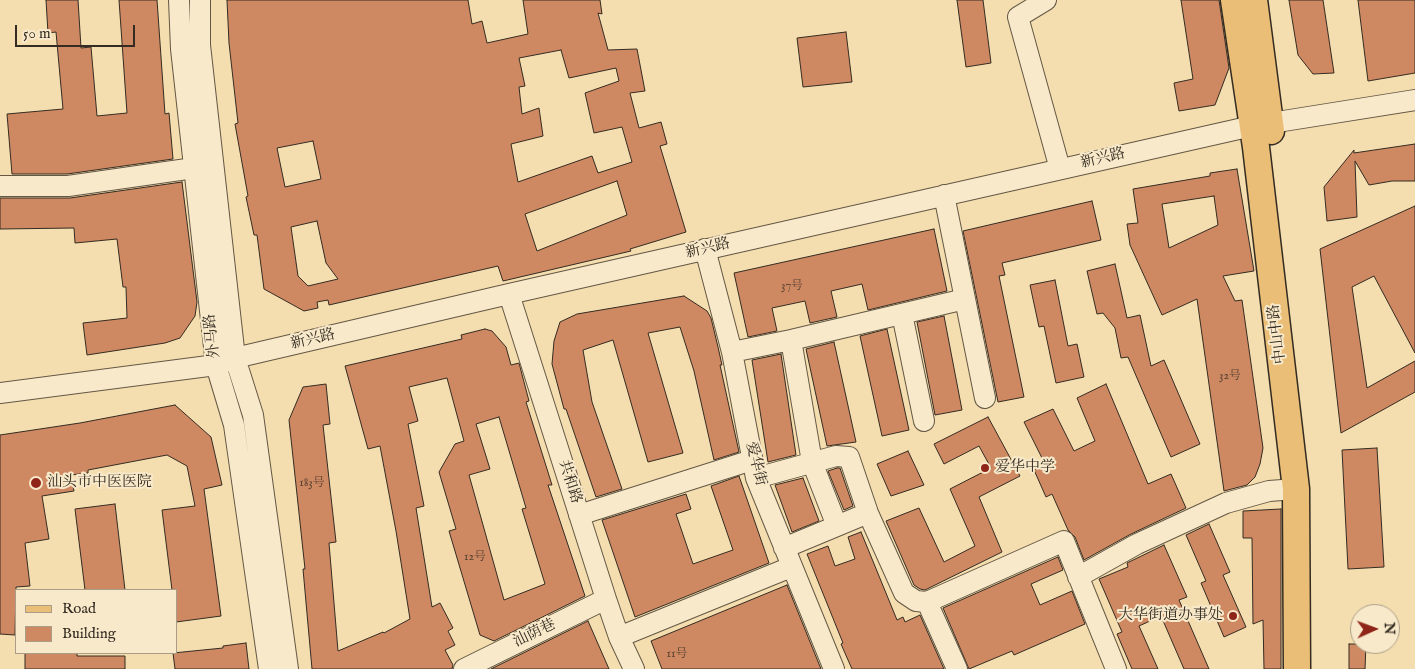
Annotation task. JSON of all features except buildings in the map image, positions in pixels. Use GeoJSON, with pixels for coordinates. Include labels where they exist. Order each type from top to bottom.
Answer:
{"type":"FeatureCollection","features":[{"type":"Feature","properties":{"kind":"main road","name":"中山中路"},"geometry":{"type":"LineString","coordinates":[[1234,0],[1261,124],[1313,488],[1314,669]]}},
{"type":"Feature","properties":{"kind":"main road","name":"中山中路"},"geometry":{"type":"LineString","coordinates":[[1254,0],[1261,124],[1296,489],[1297,669]]}},
{"type":"Feature","properties":{"kind":"street","name":"外马路"},"geometry":{"type":"LineString","coordinates":[[178,0],[181,49],[216,365],[234,425],[269,669]]}},
{"type":"Feature","properties":{"kind":"street","name":"外马路"},"geometry":{"type":"LineString","coordinates":[[200,0],[200,45],[235,358],[253,415],[288,669]]}},
{"type":"Feature","properties":{"kind":"street"},"geometry":{"type":"LineString","coordinates":[[1046,0],[1018,17],[1060,169]]}},
{"type":"Feature","properties":{"kind":"street","name":"新兴路"},"geometry":{"type":"LineString","coordinates":[[0,393],[216,365],[235,358],[510,294],[1261,124],[1415,100]]}},
{"type":"Feature","properties":{"kind":"street"},"geometry":{"type":"LineString","coordinates":[[0,186],[68,186],[194,168]]}},
{"type":"Feature","properties":{"kind":"street"},"geometry":{"type":"LineString","coordinates":[[944,195],[985,398]]}},
{"type":"Feature","properties":{"kind":"street","name":"爱华街"},"geometry":{"type":"LineString","coordinates":[[705,250],[732,352],[754,469],[791,567],[834,669]]}},
{"type":"Feature","properties":{"kind":"street","name":"共和路"},"geometry":{"type":"LineString","coordinates":[[510,294],[606,599],[619,637],[634,669]]}},
{"type":"Feature","properties":{"kind":"street"},"geometry":{"type":"LineString","coordinates":[[732,352],[791,340],[965,298]]}},
{"type":"Feature","properties":{"kind":"street"},"geometry":{"type":"LineString","coordinates":[[902,314],[924,421]]}},
{"type":"Feature","properties":{"kind":"street"},"geometry":{"type":"LineString","coordinates":[[791,340],[812,462],[837,526]]}},
{"type":"Feature","properties":{"kind":"street"},"geometry":{"type":"LineString","coordinates":[[579,515],[754,469],[812,462],[836,456],[849,457],[868,513],[904,593],[916,601],[927,602],[1064,541],[1116,669]]}},
{"type":"Feature","properties":{"kind":"street"},"geometry":{"type":"LineString","coordinates":[[1078,577],[1137,544],[1226,503],[1269,491],[1296,489]]}},
{"type":"Feature","properties":{"kind":"street"},"geometry":{"type":"LineString","coordinates":[[784,548],[868,513]]}},
{"type":"Feature","properties":{"kind":"street"},"geometry":{"type":"LineString","coordinates":[[619,637],[791,567]]}},
{"type":"Feature","properties":{"kind":"street","name":"汕荫巷"},"geometry":{"type":"LineString","coordinates":[[464,669],[606,599]]}},
{"type":"Feature","properties":{"kind":"street"},"geometry":{"type":"LineString","coordinates":[[927,602],[957,669]]}},
{"type":"Feature","properties":{"kind":"place","name":"爱华中学"},"geometry":{"type":"Point","coordinates":[985,468]}},
{"type":"Feature","properties":{"kind":"place","name":"汕头市中医医院"},"geometry":{"type":"Point","coordinates":[36,483]}},
{"type":"Feature","properties":{"kind":"place","name":"大华街道办事处"},"geometry":{"type":"Point","coordinates":[1233,616]}}]}
